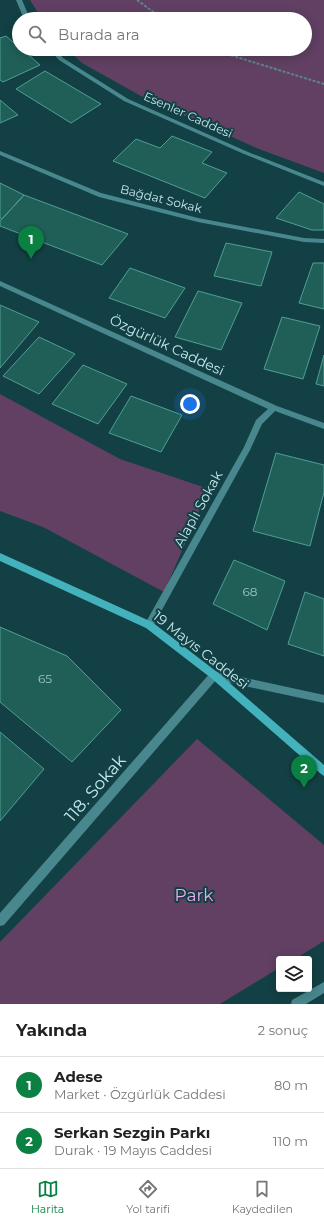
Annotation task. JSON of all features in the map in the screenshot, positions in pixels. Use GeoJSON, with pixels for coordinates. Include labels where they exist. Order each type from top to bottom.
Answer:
{"type":"FeatureCollection","features":[{"type":"Feature","properties":{"kind":"main road","name":"19 Mayıs Caddesi"},"geometry":{"type":"LineString","coordinates":[[0,557],[149,625],[214,676],[324,771]]}},
{"type":"Feature","properties":{"kind":"street"},"geometry":{"type":"LineString","coordinates":[[19,0],[24,12]]}},
{"type":"Feature","properties":{"kind":"street","name":"Esenler Caddesi"},"geometry":{"type":"LineString","coordinates":[[58,56],[126,100],[246,153],[324,184]]}},
{"type":"Feature","properties":{"kind":"street","name":"Bağdat Sokak"},"geometry":{"type":"LineString","coordinates":[[0,153],[99,195],[198,220],[304,240],[324,241]]}},
{"type":"Feature","properties":{"kind":"street","name":"Özgürlük Caddesi"},"geometry":{"type":"LineString","coordinates":[[0,283],[274,408],[324,426]]}},
{"type":"Feature","properties":{"kind":"street","name":"Alaplı Sokak"},"geometry":{"type":"LineString","coordinates":[[149,625],[247,448],[259,422],[274,408]]}},
{"type":"Feature","properties":{"kind":"street"},"geometry":{"type":"LineString","coordinates":[[214,676],[324,699]]}},
{"type":"Feature","properties":{"kind":"street","name":"118. Sokak"},"geometry":{"type":"LineString","coordinates":[[0,921],[214,676]]}},
{"type":"Feature","properties":{"kind":"street"},"geometry":{"type":"LineString","coordinates":[[296,1004],[324,987]]}},
{"type":"Feature","properties":{"kind":"path"},"geometry":{"type":"LineString","coordinates":[[137,0],[153,12]]}},
{"type":"Feature","properties":{"kind":"path"},"geometry":{"type":"LineString","coordinates":[[233,56],[324,84]]}},
{"type":"Feature","properties":{"kind":"green space"},"geometry":{"type":"Polygon","coordinates":[[[30,0],[324,0],[324,173],[259,149],[141,96],[82,63],[74,56],[312,56],[312,12],[38,12],[30,0]]]}},
{"type":"Feature","properties":{"kind":"green space"},"geometry":{"type":"Polygon","coordinates":[[[0,394],[120,459],[209,489],[164,592],[43,527],[0,511],[0,394]]]}},
{"type":"Feature","properties":{"kind":"green space","name":"Park"},"geometry":{"type":"Polygon","coordinates":[[[197,739],[324,845],[324,941],[300,956],[276,956],[276,970],[220,1004],[0,1004],[0,942],[197,739]]]}},
{"type":"Feature","properties":{"kind":"building"},"geometry":{"type":"Polygon","coordinates":[[[6,36],[12,41],[12,56],[30,56],[40,65],[3,82],[0,80],[0,38],[6,36]]]}},
{"type":"Feature","properties":{"kind":"building"},"geometry":{"type":"Polygon","coordinates":[[[45,71],[101,104],[71,123],[16,89],[45,71]]]}},
{"type":"Feature","properties":{"kind":"building"},"geometry":{"type":"Polygon","coordinates":[[[0,100],[18,115],[0,123],[0,100]]]}},
{"type":"Feature","properties":{"kind":"building"},"geometry":{"type":"Polygon","coordinates":[[[172,136],[212,152],[202,163],[227,173],[205,198],[113,161],[136,139],[160,148],[172,136]]]}},
{"type":"Feature","properties":{"kind":"building"},"geometry":{"type":"Polygon","coordinates":[[[0,183],[24,195],[2,219],[0,218],[0,183]]]}},
{"type":"Feature","properties":{"kind":"building"},"geometry":{"type":"Polygon","coordinates":[[[299,192],[324,204],[324,230],[312,230],[276,218],[299,192]]]}},
{"type":"Feature","properties":{"kind":"building"},"geometry":{"type":"Polygon","coordinates":[[[24,195],[128,234],[102,265],[0,226],[0,221],[24,195]]]}},
{"type":"Feature","properties":{"kind":"building"},"geometry":{"type":"Polygon","coordinates":[[[226,243],[272,252],[261,286],[214,276],[226,243]]]}},
{"type":"Feature","properties":{"kind":"building"},"geometry":{"type":"Polygon","coordinates":[[[313,263],[324,263],[324,309],[299,303],[313,263]]]}},
{"type":"Feature","properties":{"kind":"building"},"geometry":{"type":"Polygon","coordinates":[[[130,268],[185,288],[165,318],[109,298],[130,268]]]}},
{"type":"Feature","properties":{"kind":"building"},"geometry":{"type":"Polygon","coordinates":[[[198,291],[242,303],[221,350],[175,337],[198,291]]]}},
{"type":"Feature","properties":{"kind":"building"},"geometry":{"type":"Polygon","coordinates":[[[0,305],[39,322],[0,368],[0,305]]]}},
{"type":"Feature","properties":{"kind":"building"},"geometry":{"type":"Polygon","coordinates":[[[282,317],[320,326],[303,379],[264,369],[282,317]]]}},
{"type":"Feature","properties":{"kind":"building"},"geometry":{"type":"Polygon","coordinates":[[[39,337],[75,354],[39,394],[3,376],[39,337]]]}},
{"type":"Feature","properties":{"kind":"building"},"geometry":{"type":"Polygon","coordinates":[[[324,355],[324,386],[316,384],[324,355]]]}},
{"type":"Feature","properties":{"kind":"building"},"geometry":{"type":"Polygon","coordinates":[[[83,365],[127,384],[98,424],[52,404],[83,365]]]}},
{"type":"Feature","properties":{"kind":"building"},"geometry":{"type":"Polygon","coordinates":[[[131,396],[182,415],[161,452],[109,433],[131,396]]]}},
{"type":"Feature","properties":{"kind":"building"},"geometry":{"type":"Polygon","coordinates":[[[276,453],[324,465],[324,492],[310,546],[253,531],[276,453]]]}},
{"type":"Feature","properties":{"kind":"building"},"geometry":{"type":"Polygon","coordinates":[[[234,560],[285,581],[267,630],[213,604],[234,560]]]}},
{"type":"Feature","properties":{"kind":"building"},"geometry":{"type":"Polygon","coordinates":[[[305,592],[324,599],[324,656],[288,644],[305,592]]]}},
{"type":"Feature","properties":{"kind":"building"},"geometry":{"type":"Polygon","coordinates":[[[0,627],[67,656],[121,710],[72,762],[0,702],[0,627]]]}},
{"type":"Feature","properties":{"kind":"building"},"geometry":{"type":"Polygon","coordinates":[[[0,732],[44,769],[0,821],[0,732]]]}},
{"type":"Feature","properties":{"kind":"place","name":"Adese"},"geometry":{"type":"Point","coordinates":[31,259]}},
{"type":"Feature","properties":{"kind":"place","name":"Serkan Sezgin Parkı"},"geometry":{"type":"Point","coordinates":[304,788]}}]}
